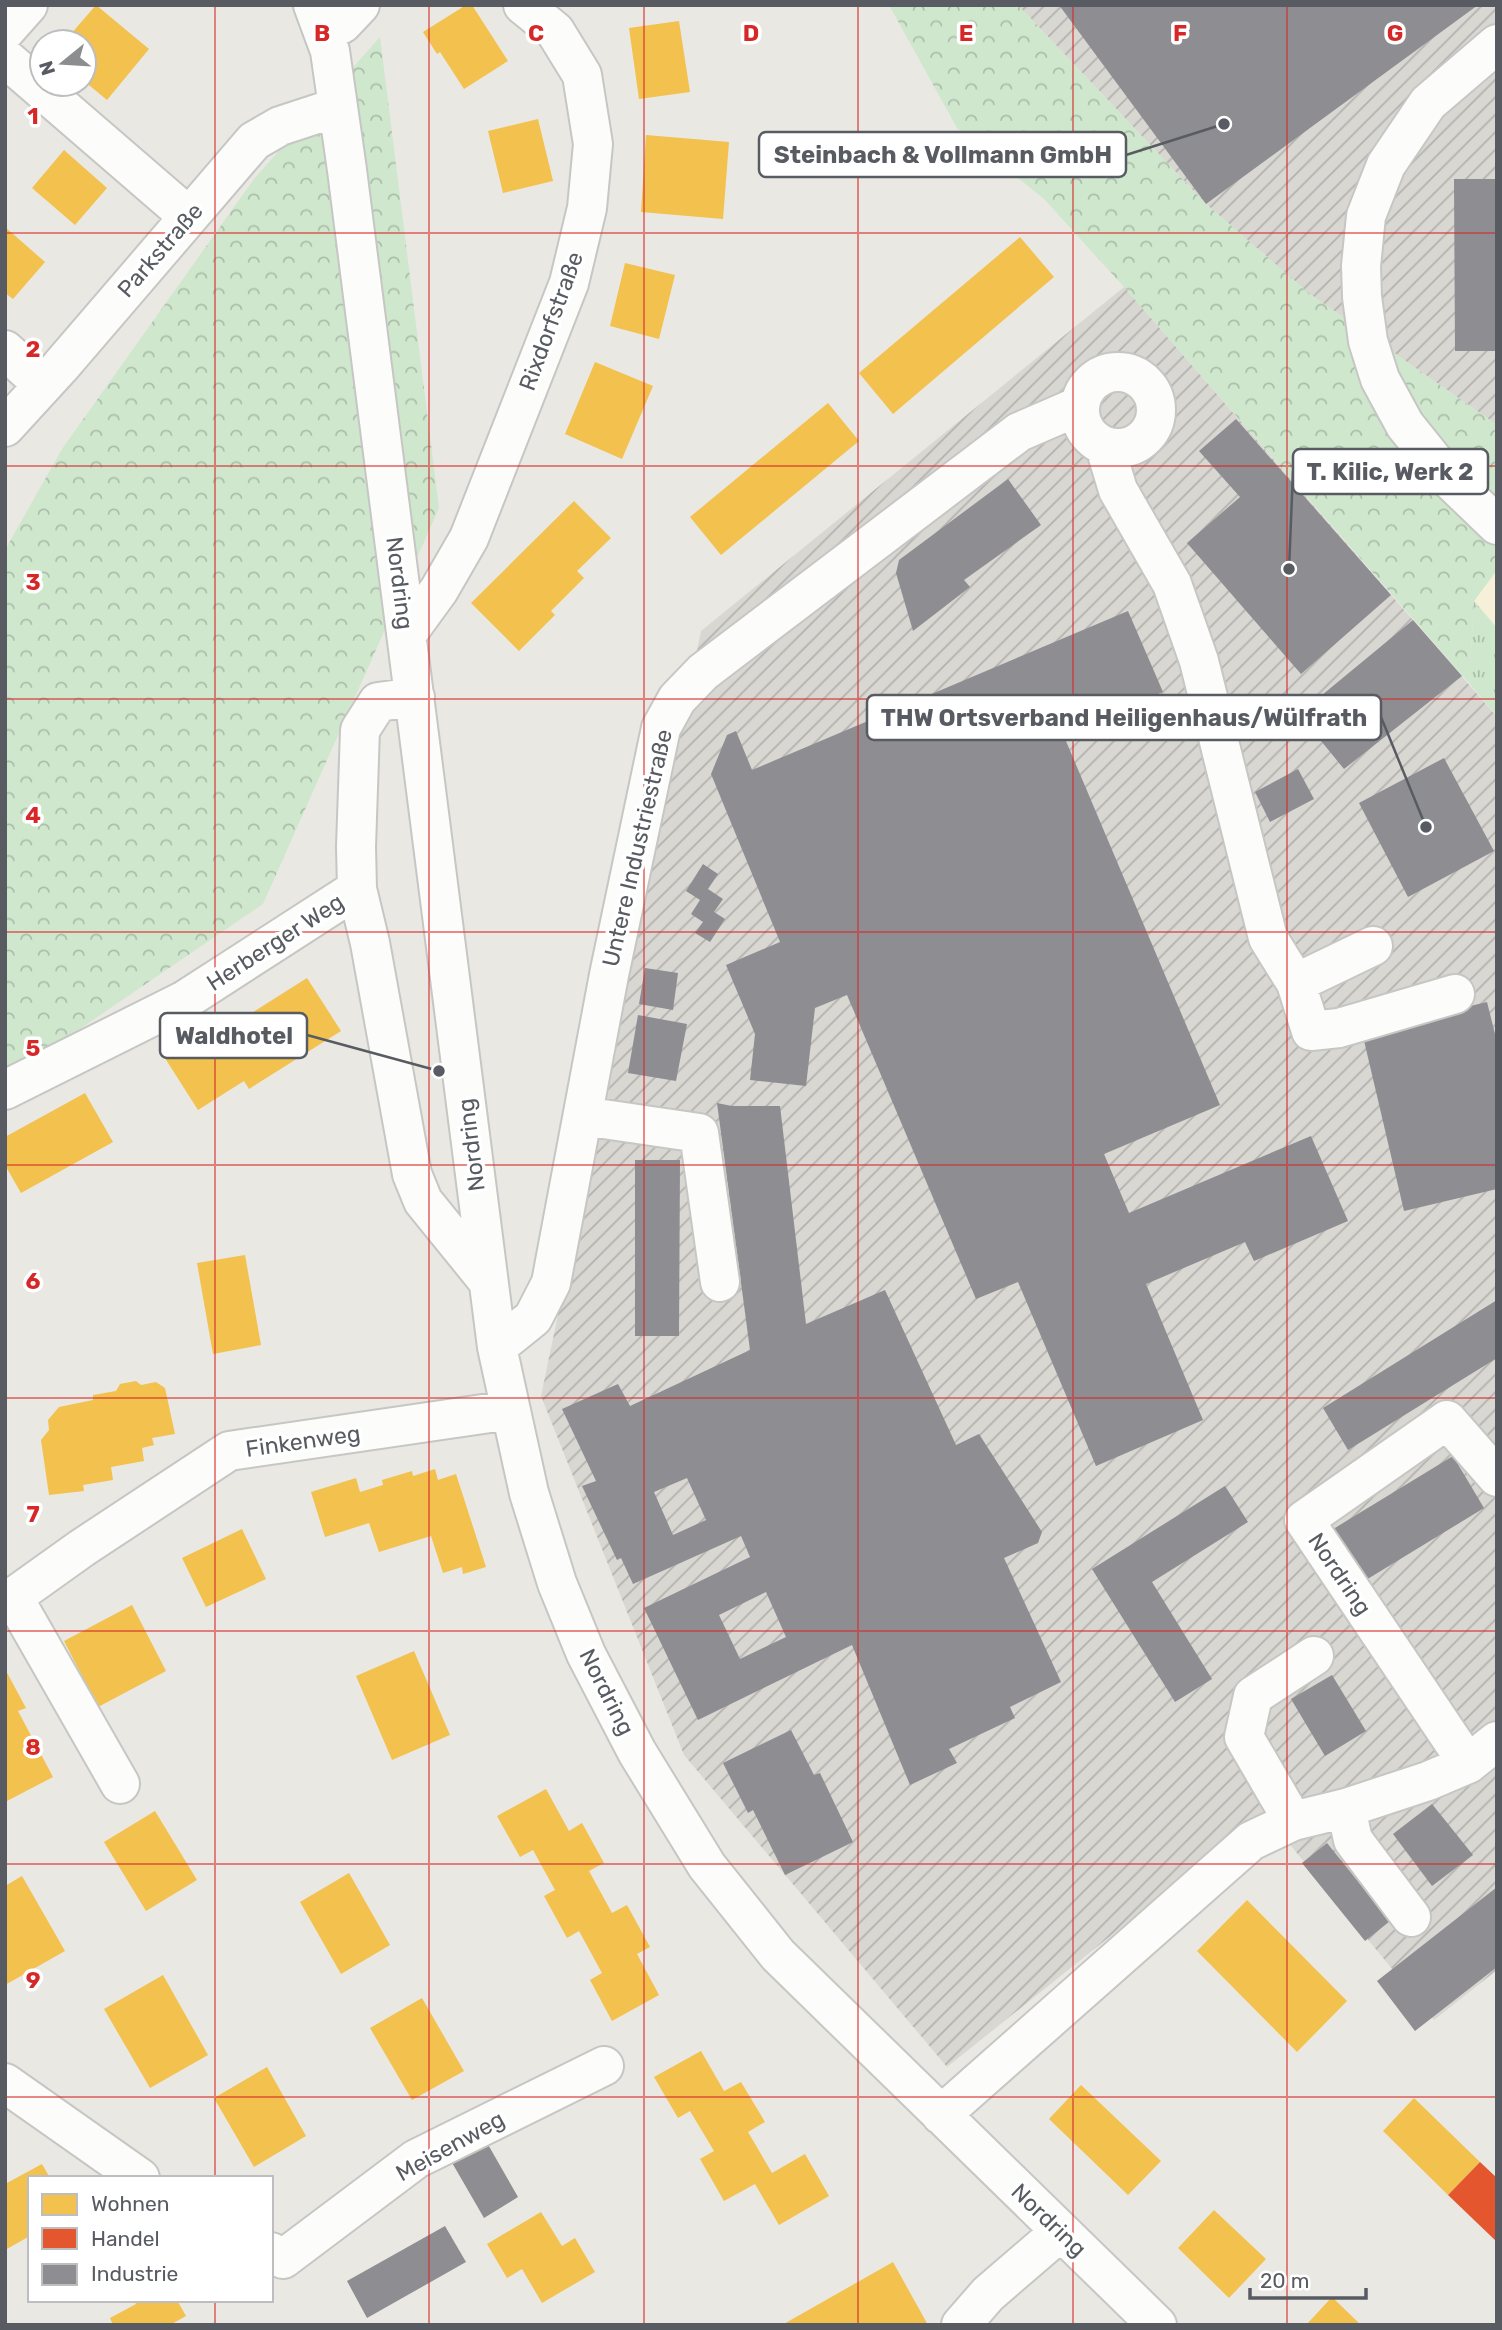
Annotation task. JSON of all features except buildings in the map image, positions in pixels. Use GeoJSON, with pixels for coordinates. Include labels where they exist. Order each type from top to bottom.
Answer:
{"type":"FeatureCollection","features":[{"type":"Feature","properties":{"kind":"street"},"geometry":{"type":"LineString","coordinates":[[5,31],[28,5]]}},
{"type":"Feature","properties":{"kind":"street"},"geometry":{"type":"LineString","coordinates":[[318,19],[342,24],[359,5]]}},
{"type":"Feature","properties":{"kind":"street","name":"Rixdorfstraße"},"geometry":{"type":"LineString","coordinates":[[407,634],[439,590],[469,538],[569,283],[587,208],[593,144],[582,75],[555,31],[523,5]]}},
{"type":"Feature","properties":{"kind":"street","name":"Nordring"},"geometry":{"type":"LineString","coordinates":[[318,19],[330,51],[338,107],[496,1347],[529,1493],[557,1583],[586,1654],[637,1752],[707,1866],[778,1955],[1157,2325]]}},
{"type":"Feature","properties":{"kind":"street"},"geometry":{"type":"LineString","coordinates":[[1497,44],[1428,103],[1386,165],[1366,216],[1361,266],[1368,341],[1380,379],[1405,425],[1438,466],[1497,525]]}},
{"type":"Feature","properties":{"kind":"street"},"geometry":{"type":"LineString","coordinates":[[5,58],[188,216]]}},
{"type":"Feature","properties":{"kind":"street","name":"Parkstraße"},"geometry":{"type":"LineString","coordinates":[[5,427],[254,141],[281,126],[338,107]]}},
{"type":"Feature","properties":{"kind":"street"},"geometry":{"type":"LineString","coordinates":[[5,350],[43,385]]}},
{"type":"Feature","properties":{"kind":"street"},"geometry":{"type":"LineString","coordinates":[[1108,372],[1131,373],[1150,388],[1155,399],[1154,423],[1140,442],[1118,449],[1105,447],[1094,441],[1080,419],[1082,394],[1097,377],[1108,372]]}},
{"type":"Feature","properties":{"kind":"street","name":"Untere Industriestraße"},"geometry":{"type":"LineString","coordinates":[[496,1347],[533,1318],[551,1283],[609,975],[661,728],[677,699],[703,672],[1019,432],[1079,406]]}},
{"type":"Feature","properties":{"kind":"street"},"geometry":{"type":"LineString","coordinates":[[1105,447],[1118,490],[1172,584],[1199,661],[1268,938],[1296,983],[1311,1031],[1339,1028],[1455,994]]}},
{"type":"Feature","properties":{"kind":"street","name":"Herberger Weg"},"geometry":{"type":"LineString","coordinates":[[415,697],[378,702],[360,730],[357,889],[370,943],[412,1174],[423,1201],[487,1280]]}},
{"type":"Feature","properties":{"kind":"street","name":"Herberger Weg"},"geometry":{"type":"LineString","coordinates":[[5,1090],[185,1000],[357,889]]}},
{"type":"Feature","properties":{"kind":"street"},"geometry":{"type":"LineString","coordinates":[[1296,983],[1373,946]]}},
{"type":"Feature","properties":{"kind":"street"},"geometry":{"type":"LineString","coordinates":[[583,1116],[699,1133],[720,1282]]}},
{"type":"Feature","properties":{"kind":"street","name":"Finkenweg"},"geometry":{"type":"LineString","coordinates":[[120,1784],[9,1600],[82,1548],[229,1451],[510,1410]]}},
{"type":"Feature","properties":{"kind":"street","name":"Nordring"},"geometry":{"type":"LineString","coordinates":[[941,2115],[1251,1840],[1293,1821],[1346,1808],[1428,1781],[1483,1753],[1304,1520],[1447,1420],[1497,1477]]}},
{"type":"Feature","properties":{"kind":"street"},"geometry":{"type":"LineString","coordinates":[[1293,1821],[1244,1737],[1253,1696],[1314,1656]]}},
{"type":"Feature","properties":{"kind":"street"},"geometry":{"type":"LineString","coordinates":[[1346,1808],[1353,1840],[1411,1917]]}},
{"type":"Feature","properties":{"kind":"street","name":"Meisenweg"},"geometry":{"type":"LineString","coordinates":[[273,2253],[283,2259],[416,2160],[604,2066]]}},
{"type":"Feature","properties":{"kind":"street"},"geometry":{"type":"LineString","coordinates":[[5,2083],[137,2176]]}},
{"type":"Feature","properties":{"kind":"street"},"geometry":{"type":"LineString","coordinates":[[961,2325],[988,2294],[1060,2232]]}},
{"type":"Feature","properties":{"kind":"shaded area"},"geometry":{"type":"Polygon","coordinates":[[[1018,5],[1497,5],[1497,425],[1310,294],[1206,204],[1018,5]]]}},
{"type":"Feature","properties":{"kind":"shaded area"},"geometry":{"type":"Polygon","coordinates":[[[1124,287],[1497,717],[1497,1970],[1434,2020],[1264,1813],[947,2067],[684,1755],[541,1396],[701,631],[1124,287]]]}},
{"type":"Feature","properties":{"kind":"shaded area"},"geometry":{"type":"Polygon","coordinates":[[[1497,570],[1497,628],[1474,601],[1497,570]]]}},
{"type":"Feature","properties":{"kind":"green space"},"geometry":{"type":"Polygon","coordinates":[[[889,5],[1018,5],[1206,204],[1310,294],[1497,425],[1497,570],[1474,601],[1469,683],[1044,199],[957,128],[889,5]]]}},
{"type":"Feature","properties":{"kind":"green space"},"geometry":{"type":"Polygon","coordinates":[[[380,37],[439,508],[263,904],[5,1080],[5,550],[62,449],[254,179],[380,37]]]}},
{"type":"Feature","properties":{"kind":"green space"},"geometry":{"type":"Polygon","coordinates":[[[1474,601],[1497,628],[1497,717],[1469,683],[1474,601]]]}},
{"type":"Feature","properties":{"kind":"place","name":"Steinbach & Vollmann GmbH"},"geometry":{"type":"Point","coordinates":[1224,124]}},
{"type":"Feature","properties":{"kind":"place","name":"T. Kilic, Werk 2"},"geometry":{"type":"Point","coordinates":[1289,569]}},
{"type":"Feature","properties":{"kind":"place","name":"THW Ortsverband Heiligenhaus/Wülfrath"},"geometry":{"type":"Point","coordinates":[1426,827]}},
{"type":"Feature","properties":{"kind":"place","name":"Waldhotel"},"geometry":{"type":"Point","coordinates":[439,1071]}}]}
